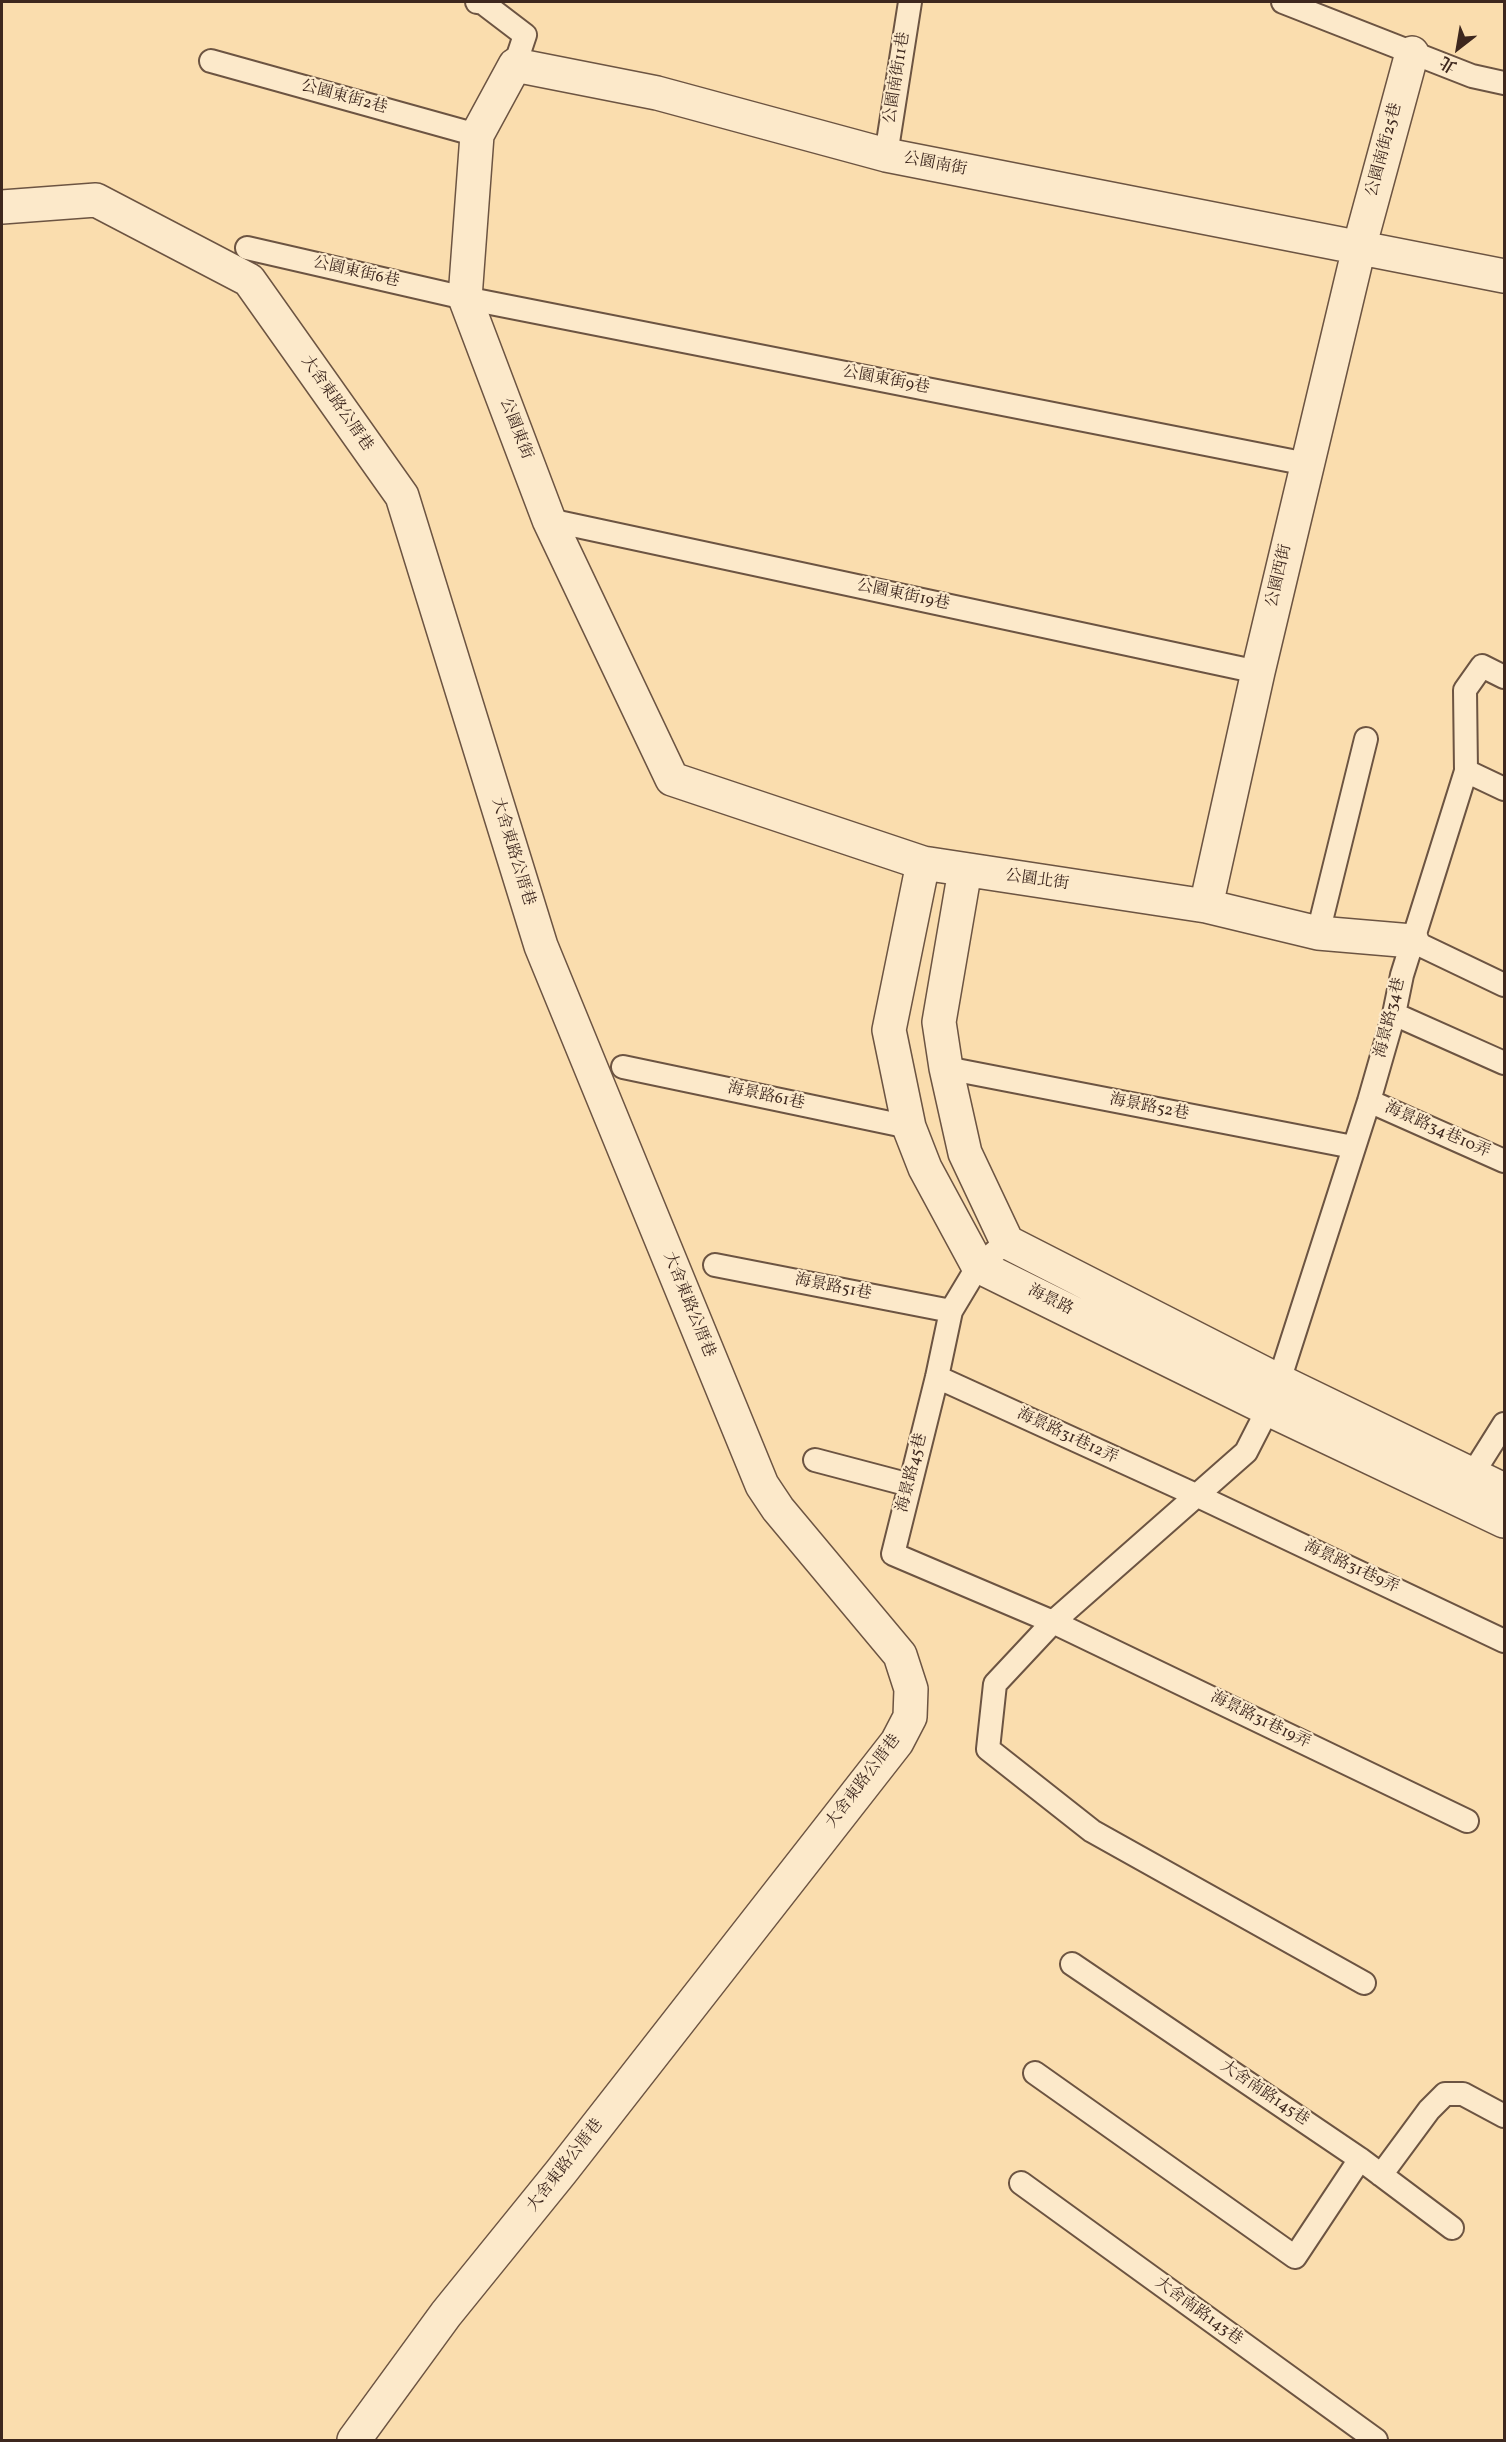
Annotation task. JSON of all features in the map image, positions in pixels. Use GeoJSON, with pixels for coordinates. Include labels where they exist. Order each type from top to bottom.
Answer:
{"type":"FeatureCollection","features":[{"type":"Feature","properties":{"kind":"street","name":"公園南街25巷"},"geometry":{"type":"LineString","coordinates":[[1359,248],[1412,53]]}},
{"type":"Feature","properties":{"kind":"street","name":"公園東街"},"geometry":{"type":"LineString","coordinates":[[515,65],[477,135],[465,298],[549,520],[672,779]]}},
{"type":"Feature","properties":{"kind":"street","name":"公園南街"},"geometry":{"type":"LineString","coordinates":[[515,65],[657,93],[886,155],[1504,276]]}},
{"type":"Feature","properties":{"kind":"street","name":"大舍東路公厝巷"},"geometry":{"type":"LineString","coordinates":[[2,207],[96,200],[249,280],[402,496],[541,946],[762,1485],[778,1509],[900,1655],[911,1689],[910,1717],[897,1742],[561,2172],[446,2314],[354,2440]]}},
{"type":"Feature","properties":{"kind":"street","name":"公園西街"},"geometry":{"type":"LineString","coordinates":[[1206,906],[1258,672],[1359,248]]}},
{"type":"Feature","properties":{"kind":"street","name":"公園北街"},"geometry":{"type":"LineString","coordinates":[[672,779],[923,863],[1206,906],[1318,933],[1412,941]]}},
{"type":"Feature","properties":{"kind":"street"},"geometry":{"type":"LineString","coordinates":[[923,863],[889,1030],[909,1126],[925,1168],[978,1266]]}},
{"type":"Feature","properties":{"kind":"street"},"geometry":{"type":"LineString","coordinates":[[965,870],[939,1022],[946,1068],[965,1153],[1007,1242]]}},
{"type":"Feature","properties":{"kind":"street","name":"海景路"},"geometry":{"type":"LineString","coordinates":[[1007,1242],[1274,1395]]}},
{"type":"Feature","properties":{"kind":"street","name":"海景路"},"geometry":{"type":"LineString","coordinates":[[978,1266],[1274,1395],[1465,1487],[1504,1521]]}},
{"type":"Feature","properties":{"kind":"street","name":"海景路"},"geometry":{"type":"LineString","coordinates":[[1465,1487],[1504,1490]]}},
{"type":"Feature","properties":{"kind":"lane"},"geometry":{"type":"LineString","coordinates":[[477,2],[483,3],[525,35],[515,65]]}},
{"type":"Feature","properties":{"kind":"lane","name":"公園南街11巷"},"geometry":{"type":"LineString","coordinates":[[886,155],[910,2]]}},
{"type":"Feature","properties":{"kind":"lane"},"geometry":{"type":"LineString","coordinates":[[1283,2],[1472,76],[1504,83]]}},
{"type":"Feature","properties":{"kind":"lane","name":"公園東街2巷"},"geometry":{"type":"LineString","coordinates":[[211,61],[477,135]]}},
{"type":"Feature","properties":{"kind":"lane","name":"公園東街6巷"},"geometry":{"type":"LineString","coordinates":[[247,248],[465,298]]}},
{"type":"Feature","properties":{"kind":"lane","name":"公園東街9巷"},"geometry":{"type":"LineString","coordinates":[[465,298],[1307,464]]}},
{"type":"Feature","properties":{"kind":"lane","name":"公園東街19巷"},"geometry":{"type":"LineString","coordinates":[[549,520],[1258,672]]}},
{"type":"Feature","properties":{"kind":"lane","name":"海景路34巷"},"geometry":{"type":"LineString","coordinates":[[1364,1983],[1092,1831],[988,1749],[995,1684],[1053,1622],[1246,1452],[1274,1395],[1369,1101],[1394,1014],[1402,975],[1466,771],[1466,690],[1482,666],[1504,677]]}},
{"type":"Feature","properties":{"kind":"lane"},"geometry":{"type":"LineString","coordinates":[[1318,933],[1366,740]]}},
{"type":"Feature","properties":{"kind":"lane"},"geometry":{"type":"LineString","coordinates":[[1466,771],[1504,789]]}},
{"type":"Feature","properties":{"kind":"lane"},"geometry":{"type":"LineString","coordinates":[[1412,941],[1504,985]]}},
{"type":"Feature","properties":{"kind":"lane"},"geometry":{"type":"LineString","coordinates":[[1394,1014],[1504,1063]]}},
{"type":"Feature","properties":{"kind":"lane","name":"海景路61巷"},"geometry":{"type":"LineString","coordinates":[[623,1067],[909,1126]]}},
{"type":"Feature","properties":{"kind":"lane","name":"海景路52巷"},"geometry":{"type":"LineString","coordinates":[[946,1068],[1353,1147]]}},
{"type":"Feature","properties":{"kind":"lane","name":"海景路34巷10弄"},"geometry":{"type":"LineString","coordinates":[[1369,1101],[1504,1161]]}},
{"type":"Feature","properties":{"kind":"lane","name":"海景路45巷"},"geometry":{"type":"LineString","coordinates":[[1007,1242],[978,1266],[951,1311],[893,1554],[1053,1622]]}},
{"type":"Feature","properties":{"kind":"lane","name":"海景路51巷"},"geometry":{"type":"LineString","coordinates":[[715,1265],[951,1311]]}},
{"type":"Feature","properties":{"kind":"lane","name":"海景路31巷12弄"},"geometry":{"type":"LineString","coordinates":[[937,1377],[1198,1496]]}},
{"type":"Feature","properties":{"kind":"lane"},"geometry":{"type":"LineString","coordinates":[[1465,1487],[1504,1424]]}},
{"type":"Feature","properties":{"kind":"lane"},"geometry":{"type":"LineString","coordinates":[[816,1460],[910,1485]]}},
{"type":"Feature","properties":{"kind":"lane","name":"海景路31巷9弄"},"geometry":{"type":"LineString","coordinates":[[1198,1496],[1504,1641]]}},
{"type":"Feature","properties":{"kind":"lane","name":"海景路31巷19弄"},"geometry":{"type":"LineString","coordinates":[[1053,1622],[1467,1821]]}},
{"type":"Feature","properties":{"kind":"lane","name":"大舍南路145巷"},"geometry":{"type":"LineString","coordinates":[[1072,1964],[1360,2159],[1452,2228]]}},
{"type":"Feature","properties":{"kind":"lane"},"geometry":{"type":"LineString","coordinates":[[1035,2073],[1295,2257],[1360,2159]]}},
{"type":"Feature","properties":{"kind":"lane"},"geometry":{"type":"LineString","coordinates":[[1381,2175],[1429,2110],[1444,2094],[1463,2094],[1504,2116]]}},
{"type":"Feature","properties":{"kind":"lane","name":"大舍南路143巷"},"geometry":{"type":"LineString","coordinates":[[1021,2182],[1376,2440]]}}]}
